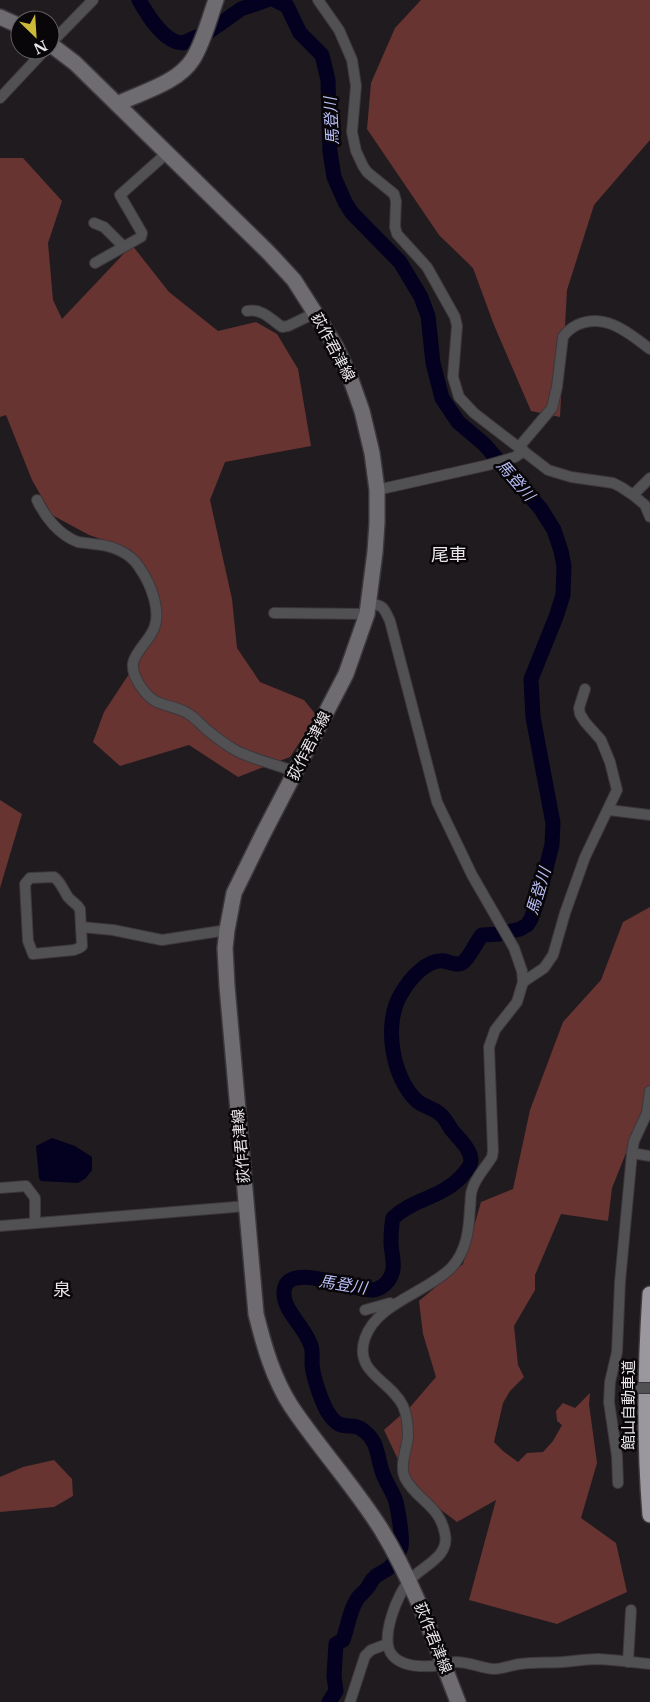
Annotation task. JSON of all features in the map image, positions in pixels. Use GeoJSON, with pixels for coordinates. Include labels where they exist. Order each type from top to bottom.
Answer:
{"type":"FeatureCollection","features":[{"type":"Feature","properties":{"kind":"highway","name":"館山自動車道"},"geometry":{"type":"LineString","coordinates":[[650,1294],[645,1401],[646,1462],[650,1515]]}},
{"type":"Feature","properties":{"kind":"main road"},"geometry":{"type":"LineString","coordinates":[[117,104],[179,75],[193,59],[214,4]]}},
{"type":"Feature","properties":{"kind":"main road","name":"荻作君津線"},"geometry":{"type":"LineString","coordinates":[[60,52],[75,63],[268,252],[294,280],[336,347],[350,377],[362,411],[372,453],[377,490],[375,552],[367,609],[346,674],[238,885],[231,905],[227,930],[227,986],[256,1314],[267,1356],[290,1405],[379,1527],[408,1577],[458,1702]]}},
{"type":"Feature","properties":{"kind":"street"},"geometry":{"type":"LineString","coordinates":[[60,34],[93,0]]}},
{"type":"Feature","properties":{"kind":"street"},"geometry":{"type":"LineString","coordinates":[[318,0],[339,30],[352,60],[356,86],[352,132],[356,151],[362,166],[394,194],[397,234],[427,266],[457,324],[453,377],[459,397],[474,413],[519,452],[553,472],[621,486],[648,505],[650,517]]}},
{"type":"Feature","properties":{"kind":"street"},"geometry":{"type":"LineString","coordinates":[[0,98],[36,60]]}},
{"type":"Feature","properties":{"kind":"street"},"geometry":{"type":"LineString","coordinates":[[95,263],[142,235],[120,196],[167,153]]}},
{"type":"Feature","properties":{"kind":"street"},"geometry":{"type":"LineString","coordinates":[[94,223],[104,227],[123,246]]}},
{"type":"Feature","properties":{"kind":"street"},"geometry":{"type":"LineString","coordinates":[[247,311],[259,311],[282,327],[288,326],[315,312]]}},
{"type":"Feature","properties":{"kind":"street"},"geometry":{"type":"LineString","coordinates":[[377,490],[488,465],[519,452],[552,408],[557,387],[562,337],[567,331],[582,322],[602,320],[634,335],[650,349]]}},
{"type":"Feature","properties":{"kind":"street"},"geometry":{"type":"LineString","coordinates":[[633,495],[650,478]]}},
{"type":"Feature","properties":{"kind":"street"},"geometry":{"type":"LineString","coordinates":[[37,500],[49,522],[69,536],[79,542],[116,548],[139,565],[152,590],[155,602],[153,632],[133,662],[138,682],[145,691],[155,700],[174,706],[188,714],[238,752],[296,772]]}},
{"type":"Feature","properties":{"kind":"street"},"geometry":{"type":"LineString","coordinates":[[274,613],[367,609],[378,604],[384,608],[390,621],[438,802],[472,875],[514,948],[520,964],[523,982],[517,1002],[495,1030],[488,1047],[494,1145],[492,1156],[472,1190],[469,1234],[458,1259],[449,1269],[384,1312],[373,1323],[365,1338],[363,1349],[364,1361],[368,1369],[395,1394],[403,1406],[408,1435],[403,1472],[406,1480],[439,1516],[446,1534],[442,1552],[408,1577],[393,1613],[387,1644],[393,1656],[404,1663],[420,1666],[468,1662],[495,1669],[522,1663],[596,1659],[650,1664]]}},
{"type":"Feature","properties":{"kind":"street"},"geometry":{"type":"LineString","coordinates":[[523,982],[544,968],[553,955],[565,913],[591,841],[609,810],[617,790],[610,762],[601,740],[580,714],[579,708],[586,689]]}},
{"type":"Feature","properties":{"kind":"street"},"geometry":{"type":"LineString","coordinates":[[609,810],[650,815]]}},
{"type":"Feature","properties":{"kind":"street"},"geometry":{"type":"LineString","coordinates":[[54,877],[58,880],[67,896],[79,906],[81,927],[82,946],[79,948],[34,954],[28,941],[25,884],[27,880],[30,878],[54,877]]}},
{"type":"Feature","properties":{"kind":"street"},"geometry":{"type":"LineString","coordinates":[[81,927],[113,930],[162,940],[227,930]]}},
{"type":"Feature","properties":{"kind":"street"},"geometry":{"type":"LineString","coordinates":[[618,1483],[617,1456],[608,1402],[617,1352],[620,1282],[632,1153],[634,1141],[646,1114],[650,1091]]}},
{"type":"Feature","properties":{"kind":"street"},"geometry":{"type":"LineString","coordinates":[[632,1153],[647,1156]]}},
{"type":"Feature","properties":{"kind":"street"},"geometry":{"type":"LineString","coordinates":[[0,1188],[26,1186],[35,1198],[35,1223]]}},
{"type":"Feature","properties":{"kind":"street"},"geometry":{"type":"LineString","coordinates":[[0,1226],[247,1206]]}},
{"type":"Feature","properties":{"kind":"street"},"geometry":{"type":"LineString","coordinates":[[365,1310],[390,1302],[395,1305]]}},
{"type":"Feature","properties":{"kind":"street"},"geometry":{"type":"LineString","coordinates":[[610,1388],[650,1388]]}},
{"type":"Feature","properties":{"kind":"street"},"geometry":{"type":"LineString","coordinates":[[628,1662],[631,1610]]}},
{"type":"Feature","properties":{"kind":"street"},"geometry":{"type":"LineString","coordinates":[[350,1702],[365,1656],[371,1650],[387,1644]]}},
{"type":"Feature","properties":{"kind":"shaded area"},"geometry":{"type":"Polygon","coordinates":[[[421,0],[650,0],[650,140],[594,205],[567,290],[560,417],[531,411],[494,325],[473,268],[439,235],[367,129],[371,83],[395,28],[421,0]]]}},
{"type":"Feature","properties":{"kind":"shaded area"},"geometry":{"type":"Polygon","coordinates":[[[0,158],[23,158],[62,201],[48,243],[53,300],[62,319],[132,245],[169,292],[218,331],[256,322],[277,334],[298,369],[311,446],[225,462],[210,500],[232,599],[237,648],[260,682],[304,700],[317,716],[290,757],[238,777],[189,745],[120,766],[93,742],[104,712],[152,639],[153,589],[127,548],[89,535],[52,515],[32,480],[6,415],[0,417],[0,158]]]}},
{"type":"Feature","properties":{"kind":"shaded area"},"geometry":{"type":"Polygon","coordinates":[[[0,800],[22,814],[0,888],[0,800]]]}},
{"type":"Feature","properties":{"kind":"shaded area"},"geometry":{"type":"Polygon","coordinates":[[[650,907],[650,1093],[612,1188],[608,1221],[561,1214],[535,1275],[535,1290],[514,1326],[518,1365],[524,1377],[510,1391],[503,1403],[494,1442],[518,1462],[527,1453],[543,1452],[553,1441],[562,1425],[557,1421],[556,1411],[563,1403],[575,1408],[590,1393],[589,1404],[597,1463],[581,1518],[616,1543],[627,1592],[557,1624],[469,1600],[496,1500],[457,1522],[411,1487],[384,1430],[411,1406],[436,1377],[423,1334],[419,1301],[463,1264],[481,1202],[513,1189],[530,1110],[563,1022],[601,980],[623,922],[650,907]]]}},
{"type":"Feature","properties":{"kind":"shaded area"},"geometry":{"type":"Polygon","coordinates":[[[54,1460],[72,1479],[73,1496],[54,1507],[0,1512],[0,1477],[23,1467],[54,1460]]]}},
{"type":"Feature","properties":{"kind":"water"},"geometry":{"type":"Polygon","coordinates":[[[52,1138],[75,1146],[92,1157],[92,1170],[86,1178],[78,1183],[41,1181],[39,1178],[36,1146],[52,1138]]]}},
{"type":"Feature","properties":{"kind":"waterway","name":"馬登川"},"geometry":{"type":"LineString","coordinates":[[139,0],[151,20],[163,33],[176,42],[183,43],[210,31],[241,9],[267,0]]}},
{"type":"Feature","properties":{"kind":"waterway","name":"馬登川"},"geometry":{"type":"LineString","coordinates":[[275,0],[287,6],[300,33],[322,55],[328,80],[330,152],[334,177],[352,213],[400,262],[421,297],[428,316],[433,363],[442,398],[458,422],[484,444],[541,509],[554,530],[564,566],[563,595],[531,679],[533,717],[553,823],[552,845],[531,919],[527,925],[520,929],[499,934],[482,935],[467,958],[460,964],[437,961],[425,967],[413,977],[401,994],[395,1006],[392,1020],[393,1050],[401,1079],[417,1101],[438,1112],[445,1119],[468,1150],[471,1160],[470,1165],[461,1177],[445,1190],[409,1207],[393,1218],[391,1228],[393,1267],[391,1276],[383,1286],[374,1290],[364,1289],[308,1277],[296,1278],[287,1283],[284,1292],[287,1306],[305,1333],[311,1346],[314,1375],[327,1411],[337,1423],[359,1428],[369,1435],[375,1444],[383,1475],[396,1502],[401,1531],[401,1547],[395,1560],[392,1565],[374,1578],[357,1599],[352,1609],[343,1640],[336,1644],[334,1676],[336,1691],[329,1702]]}},
{"type":"Feature","properties":{"kind":"district","name":"尾車"},"geometry":{"type":"Point","coordinates":[449,555]}},
{"type":"Feature","properties":{"kind":"district","name":"泉"},"geometry":{"type":"Point","coordinates":[62,1290]}}]}
